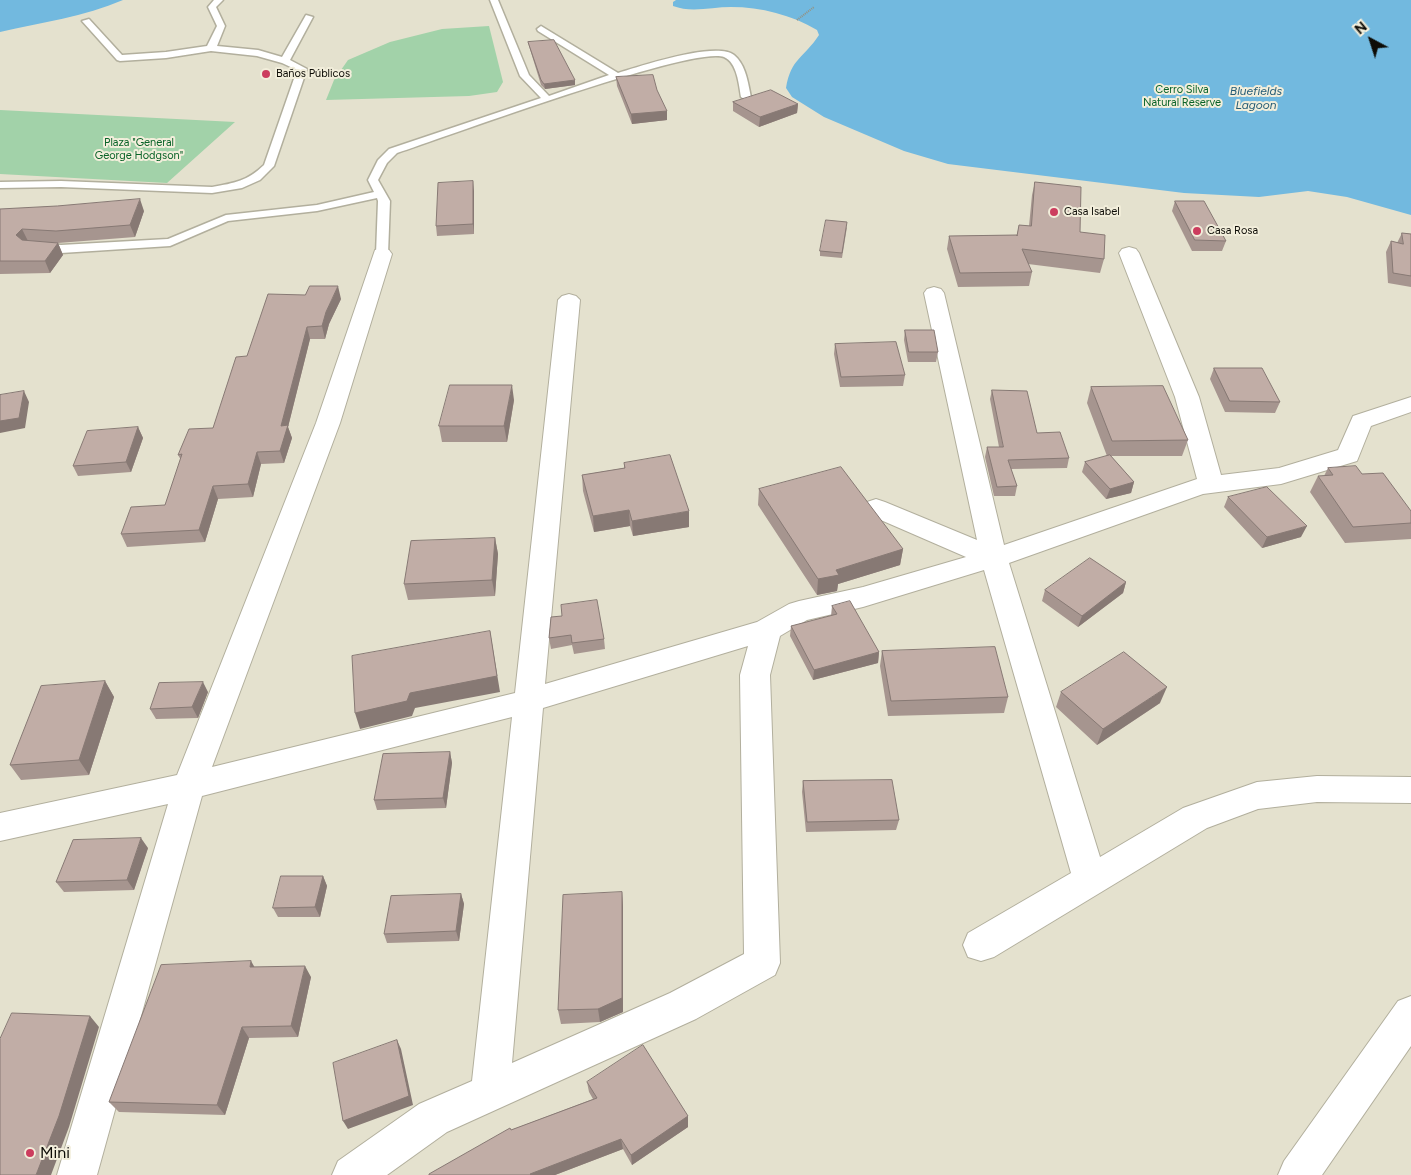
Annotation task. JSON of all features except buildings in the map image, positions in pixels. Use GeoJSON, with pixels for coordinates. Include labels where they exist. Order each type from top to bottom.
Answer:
{"type":"FeatureCollection","features":[{"type":"Feature","properties":{"kind":"street"},"geometry":{"type":"LineString","coordinates":[[1129,252],[1187,397],[1211,484]]}},
{"type":"Feature","properties":{"kind":"street"},"geometry":{"type":"LineString","coordinates":[[76,1175],[188,786],[328,423],[382,254]]}},
{"type":"Feature","properties":{"kind":"street"},"geometry":{"type":"LineString","coordinates":[[934,293],[994,558],[1090,879]]}},
{"type":"Feature","properties":{"kind":"street"},"geometry":{"type":"LineString","coordinates":[[490,1092],[569,300]]}},
{"type":"Feature","properties":{"kind":"street"},"geometry":{"type":"LineString","coordinates":[[0,827],[188,786],[529,701],[766,630],[799,611],[863,596],[994,558],[1211,484],[1281,476],[1348,456],[1361,421],[1411,404]]}},
{"type":"Feature","properties":{"kind":"street"},"geometry":{"type":"LineString","coordinates":[[876,508],[994,558]]}},
{"type":"Feature","properties":{"kind":"street"},"geometry":{"type":"LineString","coordinates":[[352,1175],[433,1118],[683,1006],[762,963],[754,675],[766,630]]}},
{"type":"Feature","properties":{"kind":"street"},"geometry":{"type":"LineString","coordinates":[[981,945],[1195,818],[1257,796],[1317,789],[1411,790]]}},
{"type":"Feature","properties":{"kind":"street"},"geometry":{"type":"LineString","coordinates":[[1298,1175],[1411,1014]]}},
{"type":"Feature","properties":{"kind":"lane"},"geometry":{"type":"LineString","coordinates":[[211,48],[221,26],[212,7],[219,0]]}},
{"type":"Feature","properties":{"kind":"lane"},"geometry":{"type":"LineString","coordinates":[[494,0],[525,76],[547,99]]}},
{"type":"Feature","properties":{"kind":"lane"},"geometry":{"type":"LineString","coordinates":[[285,61],[309,17]]}},
{"type":"Feature","properties":{"kind":"lane"},"geometry":{"type":"LineString","coordinates":[[0,185],[61,184],[212,190],[238,186],[256,178],[269,166],[302,69],[285,61],[258,53],[211,48],[150,58],[120,58],[86,21]]}},
{"type":"Feature","properties":{"kind":"lane"},"geometry":{"type":"LineString","coordinates":[[541,29],[617,76]]}},
{"type":"Feature","properties":{"kind":"lane"},"geometry":{"type":"LineString","coordinates":[[382,254],[384,201],[373,180],[382,162],[393,151],[617,76],[662,63],[714,53],[728,55],[737,65],[746,97]]}},
{"type":"Feature","properties":{"kind":"lane"},"geometry":{"type":"LineString","coordinates":[[29,247],[61,249],[170,242],[226,218],[317,208],[380,194]]}},
{"type":"Feature","properties":{"kind":"path"},"geometry":{"type":"LineString","coordinates":[[797,20],[814,7]]}},
{"type":"Feature","properties":{"kind":"green space"},"geometry":{"type":"Polygon","coordinates":[[[489,26],[503,82],[497,92],[469,96],[326,100],[334,80],[348,60],[390,42],[442,29],[489,26]]]}},
{"type":"Feature","properties":{"kind":"green space","name":"Plaza \"General George Hodgson\""},"geometry":{"type":"Polygon","coordinates":[[[0,110],[235,122],[167,183],[0,174],[0,110]]]}},
{"type":"Feature","properties":{"kind":"water"},"geometry":{"type":"Polygon","coordinates":[[[0,0],[123,0],[78,15],[0,32],[0,0]]]}},
{"type":"Feature","properties":{"kind":"water","name":"Bluefields Lagoon"},"geometry":{"type":"Polygon","coordinates":[[[676,0],[1411,0],[1411,215],[1347,197],[1308,191],[1259,197],[1184,193],[948,164],[904,151],[824,117],[792,97],[786,88],[788,78],[795,64],[819,35],[817,30],[787,16],[765,10],[742,7],[687,9],[673,6],[673,2],[676,0]]]}},
{"type":"Feature","properties":{"kind":"place","name":"Baños Públicos"},"geometry":{"type":"Point","coordinates":[266,74]}},
{"type":"Feature","properties":{"kind":"place","name":"Casa Isabel"},"geometry":{"type":"Point","coordinates":[1054,212]}},
{"type":"Feature","properties":{"kind":"place","name":"Casa Rosa"},"geometry":{"type":"Point","coordinates":[1197,231]}},
{"type":"Feature","properties":{"kind":"place","name":"Mini"},"geometry":{"type":"Point","coordinates":[30,1153]}},
{"type":"Feature","properties":{"kind":"park label","name":"Cerro Silva Natural Reserve"},"geometry":{"type":"Point","coordinates":[1182,96]}}]}
